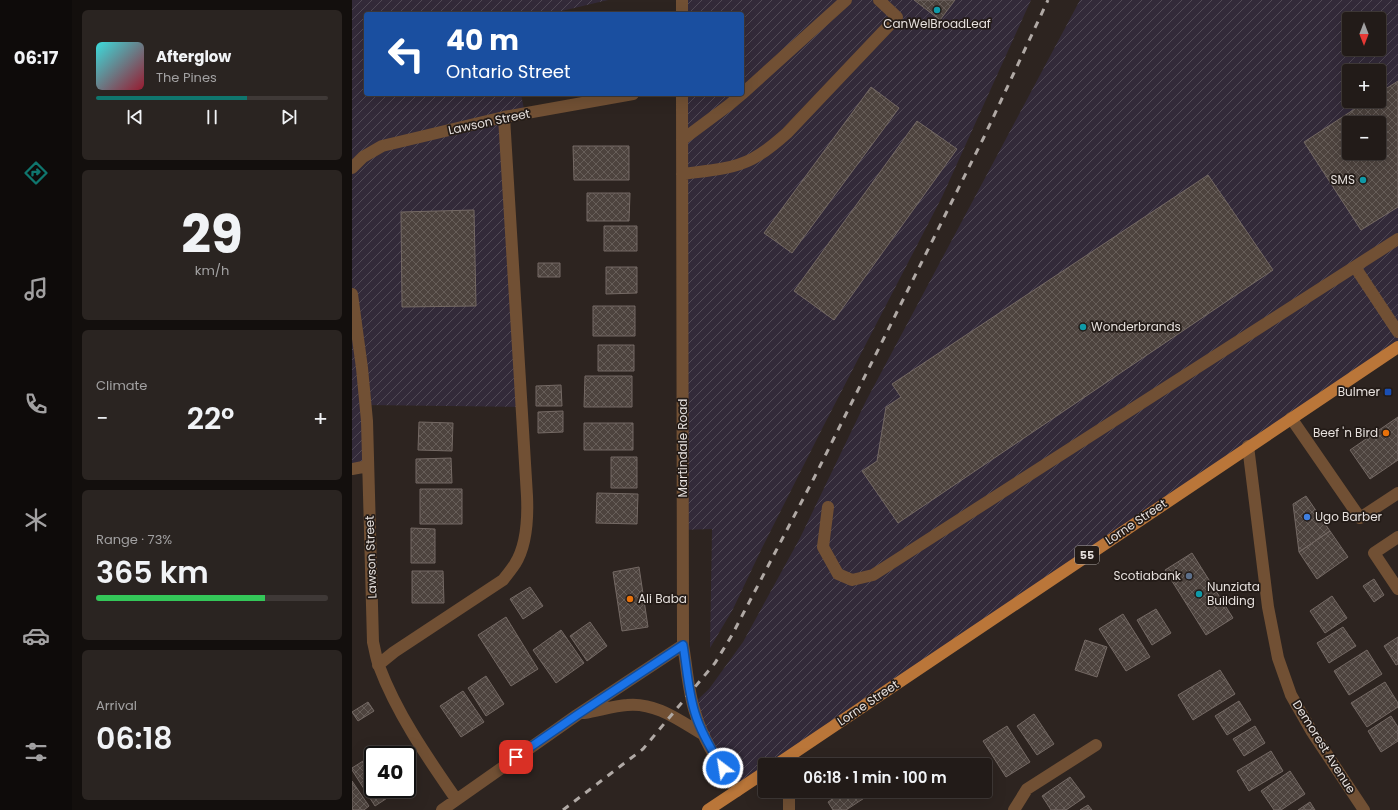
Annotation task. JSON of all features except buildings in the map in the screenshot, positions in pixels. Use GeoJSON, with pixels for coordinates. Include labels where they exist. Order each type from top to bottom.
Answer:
{"type":"FeatureCollection","features":[{"type":"Feature","properties":{"kind":"main road","name":"Lorne Street"},"geometry":{"type":"LineString","coordinates":[[786,758],[1248,446],[1398,347]]}},
{"type":"Feature","properties":{"kind":"main road"},"geometry":{"type":"LineString","coordinates":[[708,810],[758,777]]}},
{"type":"Feature","properties":{"kind":"street"},"geometry":{"type":"LineString","coordinates":[[682,0],[682,12]]}},
{"type":"Feature","properties":{"kind":"street"},"geometry":{"type":"LineString","coordinates":[[744,92],[846,0]]}},
{"type":"Feature","properties":{"kind":"street"},"geometry":{"type":"LineString","coordinates":[[682,174],[729,167],[751,160],[769,148],[787,133],[897,17],[879,0]]}},
{"type":"Feature","properties":{"kind":"street","name":"Lawson Street"},"geometry":{"type":"LineString","coordinates":[[352,168],[363,157],[382,146],[504,117],[622,96]]}},
{"type":"Feature","properties":{"kind":"street","name":"Martindale Road"},"geometry":{"type":"LineString","coordinates":[[682,96],[683,645],[690,692],[695,713],[709,746],[736,791]]}},
{"type":"Feature","properties":{"kind":"street"},"geometry":{"type":"LineString","coordinates":[[682,140],[740,96]]}},
{"type":"Feature","properties":{"kind":"street"},"geometry":{"type":"LineString","coordinates":[[378,664],[503,580],[515,564],[521,551],[525,533],[527,496],[504,117]]}},
{"type":"Feature","properties":{"kind":"street"},"geometry":{"type":"LineString","coordinates":[[828,508],[824,547],[838,574],[852,580],[873,575],[1398,239]]}},
{"type":"Feature","properties":{"kind":"street"},"geometry":{"type":"LineString","coordinates":[[1355,267],[1398,332]]}},
{"type":"Feature","properties":{"kind":"street","name":"Lawson Street"},"geometry":{"type":"LineString","coordinates":[[352,294],[362,368],[367,421],[373,642],[378,664],[404,719],[456,799]]}},
{"type":"Feature","properties":{"kind":"street"},"geometry":{"type":"LineString","coordinates":[[1291,418],[1360,518],[1398,493]]}},
{"type":"Feature","properties":{"kind":"street","name":"Demorest Avenue"},"geometry":{"type":"LineString","coordinates":[[1248,446],[1268,607],[1278,658],[1291,695],[1305,720],[1364,810]]}},
{"type":"Feature","properties":{"kind":"street"},"geometry":{"type":"LineString","coordinates":[[352,469],[368,466]]}},
{"type":"Feature","properties":{"kind":"street"},"geometry":{"type":"LineString","coordinates":[[1398,537],[1374,552],[1398,589]]}},
{"type":"Feature","properties":{"kind":"street"},"geometry":{"type":"LineString","coordinates":[[442,810],[577,715],[683,645]]}},
{"type":"Feature","properties":{"kind":"street"},"geometry":{"type":"LineString","coordinates":[[577,715],[627,705],[644,705],[658,709],[704,734]]}},
{"type":"Feature","properties":{"kind":"street"},"geometry":{"type":"LineString","coordinates":[[1014,810],[1027,789],[1096,745]]}},
{"type":"Feature","properties":{"kind":"street"},"geometry":{"type":"LineString","coordinates":[[789,798],[789,810]]}},
{"type":"Feature","properties":{"kind":"shaded area"},"geometry":{"type":"Polygon","coordinates":[[[352,0],[608,0],[557,12],[364,12],[364,96],[521,96],[525,114],[506,118],[523,407],[365,405],[367,467],[352,470],[352,0]]]}},
{"type":"Feature","properties":{"kind":"shaded area"},"geometry":{"type":"Polygon","coordinates":[[[680,0],[1031,0],[942,197],[824,425],[733,609],[710,648],[712,529],[681,530],[680,96],[744,96],[744,12],[680,12],[680,0]]]}},
{"type":"Feature","properties":{"kind":"shaded area"},"geometry":{"type":"Polygon","coordinates":[[[1080,0],[1398,0],[1398,349],[788,758],[758,758],[758,779],[736,793],[692,705],[709,689],[743,642],[800,538],[866,401],[1080,0]]]}},
{"type":"Feature","properties":{"kind":"railway"},"geometry":{"type":"LineString","coordinates":[[563,810],[643,749],[715,663],[732,635],[814,478],[879,348],[984,137],[1048,0]]}},
{"type":"Feature","properties":{"kind":"place","name":"CanWelBroadLeaf"},"geometry":{"type":"Point","coordinates":[937,10]}},
{"type":"Feature","properties":{"kind":"place","name":"SMS"},"geometry":{"type":"Point","coordinates":[1363,180]}},
{"type":"Feature","properties":{"kind":"place","name":"Wonderbrands"},"geometry":{"type":"Point","coordinates":[1083,327]}},
{"type":"Feature","properties":{"kind":"place","name":"Bulmer"},"geometry":{"type":"Point","coordinates":[1388,392]}},
{"type":"Feature","properties":{"kind":"place","name":"Beef 'n Bird"},"geometry":{"type":"Point","coordinates":[1386,433]}},
{"type":"Feature","properties":{"kind":"place","name":"Ugo Barber"},"geometry":{"type":"Point","coordinates":[1307,517]}},
{"type":"Feature","properties":{"kind":"place","name":"Scotiabank"},"geometry":{"type":"Point","coordinates":[1189,576]}},
{"type":"Feature","properties":{"kind":"place","name":"Nunziata Building"},"geometry":{"type":"Point","coordinates":[1199,594]}},
{"type":"Feature","properties":{"kind":"place","name":"Ali Baba"},"geometry":{"type":"Point","coordinates":[630,599]}},
{"type":"Feature","properties":{"kind":"route"},"geometry":{"type":"LineString","coordinates":[[516,757],[683,645],[690,692],[695,713],[709,746],[723,768]]}}]}
